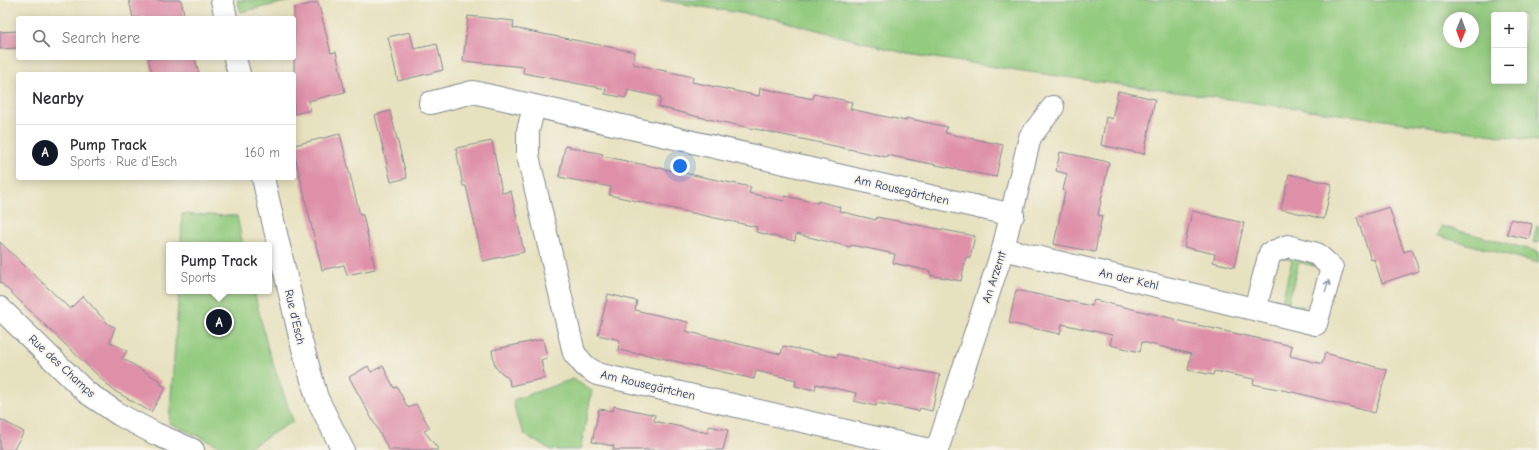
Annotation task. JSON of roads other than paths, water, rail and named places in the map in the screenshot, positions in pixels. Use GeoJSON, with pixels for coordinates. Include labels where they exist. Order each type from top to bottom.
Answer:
{"type":"FeatureCollection","features":[{"type":"Feature","properties":{"kind":"street"},"geometry":{"type":"LineString","coordinates":[[222,0],[226,16]]}},
{"type":"Feature","properties":{"kind":"street"},"geometry":{"type":"LineString","coordinates":[[236,60],[238,72]]}},
{"type":"Feature","properties":{"kind":"street","name":"Am Rousegärtchen"},"geometry":{"type":"LineString","coordinates":[[430,103],[473,92],[1013,215]]}},
{"type":"Feature","properties":{"kind":"street","name":"Am Rousegärtchen"},"geometry":{"type":"LineString","coordinates":[[534,106],[528,131],[528,156],[574,353],[585,366],[597,374],[929,450]]}},
{"type":"Feature","properties":{"kind":"street","name":"An Arzemt"},"geometry":{"type":"LineString","coordinates":[[937,450],[1004,249],[1030,136],[1053,107]]}},
{"type":"Feature","properties":{"kind":"street","name":"Rue d'Esch"},"geometry":{"type":"LineString","coordinates":[[263,180],[300,341],[317,398],[343,450]]}},
{"type":"Feature","properties":{"kind":"street","name":"An der Kehl"},"geometry":{"type":"LineString","coordinates":[[1004,249],[1316,324],[1332,268],[1317,254],[1288,246],[1270,253],[1255,309]]}},
{"type":"Feature","properties":{"kind":"street","name":"Rue des Champs"},"geometry":{"type":"LineString","coordinates":[[0,308],[86,392],[120,415],[156,434],[193,450]]}},
{"type":"Feature","properties":{"kind":"place","name":"Pump Track"},"geometry":{"type":"Point","coordinates":[219,322]}}]}
